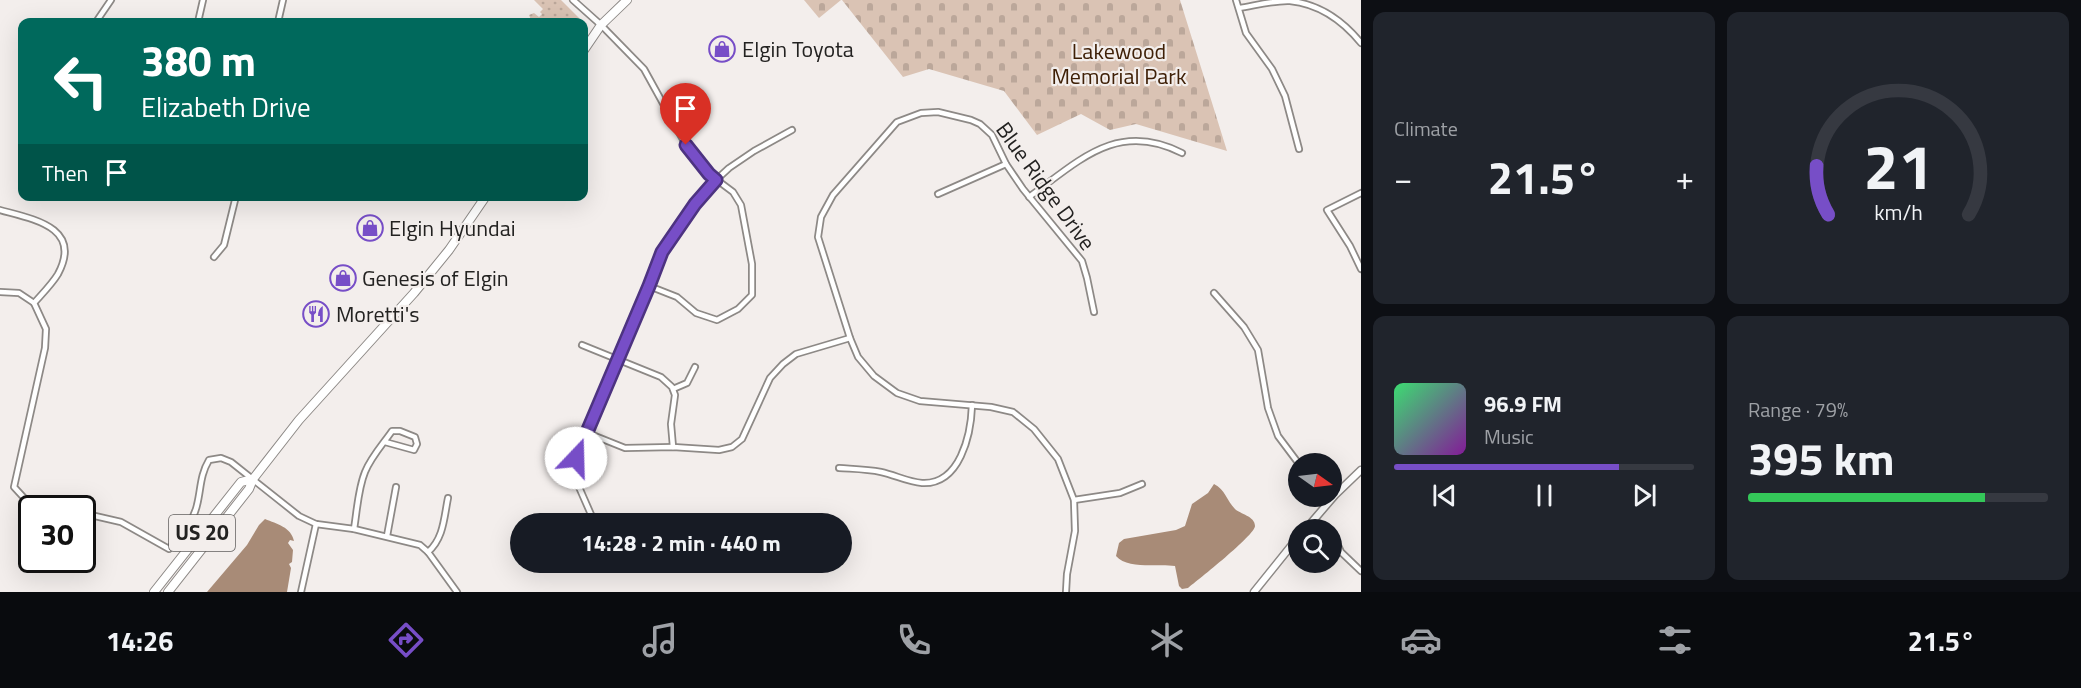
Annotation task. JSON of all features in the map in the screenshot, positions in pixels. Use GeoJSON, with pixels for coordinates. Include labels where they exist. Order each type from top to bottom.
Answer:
{"type":"FeatureCollection","features":[{"type":"Feature","properties":{"kind":"highway"},"geometry":{"type":"LineString","coordinates":[[588,44],[601,25],[627,0]]}},
{"type":"Feature","properties":{"kind":"highway","name":"US 20"},"geometry":{"type":"LineString","coordinates":[[168,592],[249,489],[253,478],[327,389],[414,293],[449,250],[483,201]]}},
{"type":"Feature","properties":{"kind":"highway","name":"US 20"},"geometry":{"type":"LineString","coordinates":[[154,592],[241,482],[253,478]]}},
{"type":"Feature","properties":{"kind":"main road"},"geometry":{"type":"LineString","coordinates":[[1342,487],[1361,470]]}},
{"type":"Feature","properties":{"kind":"main road"},"geometry":{"type":"LineString","coordinates":[[1314,519],[1324,507]]}},
{"type":"Feature","properties":{"kind":"main road"},"geometry":{"type":"LineString","coordinates":[[1254,592],[1288,550]]}},
{"type":"Feature","properties":{"kind":"street"},"geometry":{"type":"LineString","coordinates":[[99,18],[111,0]]}},
{"type":"Feature","properties":{"kind":"street"},"geometry":{"type":"LineString","coordinates":[[199,18],[203,0]]}},
{"type":"Feature","properties":{"kind":"street"},"geometry":{"type":"LineString","coordinates":[[279,18],[283,0]]}},
{"type":"Feature","properties":{"kind":"street"},"geometry":{"type":"LineString","coordinates":[[573,0],[632,54],[644,69],[686,145],[709,174],[733,192],[741,205],[752,264],[752,295],[738,309],[717,320],[696,313],[677,297],[649,286]]}},
{"type":"Feature","properties":{"kind":"street"},"geometry":{"type":"LineString","coordinates":[[1236,0],[1246,33],[1272,69],[1285,96],[1299,149]]}},
{"type":"Feature","properties":{"kind":"street"},"geometry":{"type":"LineString","coordinates":[[1239,8],[1288,0],[1312,6],[1333,16],[1361,43]]}},
{"type":"Feature","properties":{"kind":"street","name":"Blue Ridge Drive"},"geometry":{"type":"LineString","coordinates":[[1066,592],[1075,531],[1074,500],[1058,459],[1034,429],[1013,412],[972,405],[930,403],[897,393],[884,385],[868,369],[858,357],[850,338],[818,237],[821,217],[833,195],[897,122],[921,113],[938,112],[971,120],[980,124],[997,142],[1006,164],[1029,197],[1082,261],[1094,312]]}},
{"type":"Feature","properties":{"kind":"street"},"geometry":{"type":"LineString","coordinates":[[590,513],[575,478],[574,464],[585,432],[662,252],[695,204],[716,180],[754,151],[792,130]]}},
{"type":"Feature","properties":{"kind":"street"},"geometry":{"type":"LineString","coordinates":[[1029,197],[1098,149],[1115,142],[1143,141],[1168,146],[1182,153]]}},
{"type":"Feature","properties":{"kind":"street"},"geometry":{"type":"LineString","coordinates":[[938,194],[1006,164]]}},
{"type":"Feature","properties":{"kind":"street"},"geometry":{"type":"LineString","coordinates":[[1361,193],[1327,210],[1350,246],[1361,269]]}},
{"type":"Feature","properties":{"kind":"street"},"geometry":{"type":"LineString","coordinates":[[214,257],[224,245],[235,201]]}},
{"type":"Feature","properties":{"kind":"street"},"geometry":{"type":"LineString","coordinates":[[0,210],[40,220],[54,228],[62,240],[64,258],[57,275],[34,303]]}},
{"type":"Feature","properties":{"kind":"street"},"geometry":{"type":"LineString","coordinates":[[0,292],[19,294],[34,303],[46,329],[45,348],[14,487],[21,495]]}},
{"type":"Feature","properties":{"kind":"street"},"geometry":{"type":"LineString","coordinates":[[1214,293],[1244,327],[1258,350],[1268,408],[1278,436],[1291,453]]}},
{"type":"Feature","properties":{"kind":"street"},"geometry":{"type":"LineString","coordinates":[[585,432],[625,448],[673,447],[719,450],[732,447],[742,439],[770,378],[783,364],[796,354],[850,338]]}},
{"type":"Feature","properties":{"kind":"street"},"geometry":{"type":"LineString","coordinates":[[582,345],[661,376],[675,395],[671,424],[673,447]]}},
{"type":"Feature","properties":{"kind":"street"},"geometry":{"type":"LineString","coordinates":[[673,390],[687,383],[695,366]]}},
{"type":"Feature","properties":{"kind":"street"},"geometry":{"type":"LineString","coordinates":[[839,468],[880,472],[915,483],[936,482],[956,465],[971,426],[972,405]]}},
{"type":"Feature","properties":{"kind":"street"},"geometry":{"type":"LineString","coordinates":[[354,529],[364,473],[392,431],[400,431],[416,437],[417,444],[414,450],[385,442]]}},
{"type":"Feature","properties":{"kind":"street"},"geometry":{"type":"LineString","coordinates":[[96,516],[121,522],[169,549],[189,526],[197,507],[202,471],[209,460],[220,458],[231,462],[253,478],[299,516],[316,524],[354,529],[420,545],[428,552],[457,592]]}},
{"type":"Feature","properties":{"kind":"street"},"geometry":{"type":"LineString","coordinates":[[1074,500],[1120,493],[1142,484]]}},
{"type":"Feature","properties":{"kind":"street"},"geometry":{"type":"LineString","coordinates":[[387,536],[396,487]]}},
{"type":"Feature","properties":{"kind":"street"},"geometry":{"type":"LineString","coordinates":[[428,552],[437,544],[448,498]]}},
{"type":"Feature","properties":{"kind":"street"},"geometry":{"type":"LineString","coordinates":[[301,592],[316,524]]}},
{"type":"Feature","properties":{"kind":"street"},"geometry":{"type":"LineString","coordinates":[[1342,553],[1361,571]]}},
{"type":"Feature","properties":{"kind":"green space"},"geometry":{"type":"Polygon","coordinates":[[[534,0],[561,0],[579,18],[530,18],[529,15],[534,13],[539,17],[543,9],[534,0]]]}},
{"type":"Feature","properties":{"kind":"green space"},"geometry":{"type":"Polygon","coordinates":[[[804,0],[841,0],[819,18],[804,0]]]}},
{"type":"Feature","properties":{"kind":"green space","name":"Lakewood Memorial Park"},"geometry":{"type":"Polygon","coordinates":[[[842,0],[1180,0],[1227,151],[1136,124],[1110,130],[1081,114],[1037,135],[1004,91],[929,69],[903,77],[842,0]]]}},
{"type":"Feature","properties":{"kind":"shaded area"},"geometry":{"type":"Polygon","coordinates":[[[1214,484],[1221,489],[1235,509],[1253,520],[1255,526],[1246,538],[1188,588],[1182,589],[1179,586],[1175,566],[1136,565],[1116,556],[1119,543],[1124,539],[1176,530],[1185,526],[1192,504],[1208,493],[1214,484]]]}},
{"type":"Feature","properties":{"kind":"shaded area"},"geometry":{"type":"Polygon","coordinates":[[[265,519],[287,529],[294,541],[290,540],[288,543],[293,550],[292,562],[289,564],[291,568],[287,592],[207,592],[247,545],[265,519]]]}},
{"type":"Feature","properties":{"kind":"place","name":"Elgin Toyota"},"geometry":{"type":"Point","coordinates":[722,49]}},
{"type":"Feature","properties":{"kind":"place","name":"Elgin Hyundai"},"geometry":{"type":"Point","coordinates":[370,228]}},
{"type":"Feature","properties":{"kind":"place","name":"Genesis of Elgin"},"geometry":{"type":"Point","coordinates":[343,278]}},
{"type":"Feature","properties":{"kind":"place","name":"Moretti's"},"geometry":{"type":"Point","coordinates":[316,314]}},
{"type":"Feature","properties":{"kind":"route"},"geometry":{"type":"LineString","coordinates":[[576,458],[662,252],[695,204],[716,180],[686,145]]}}]}
